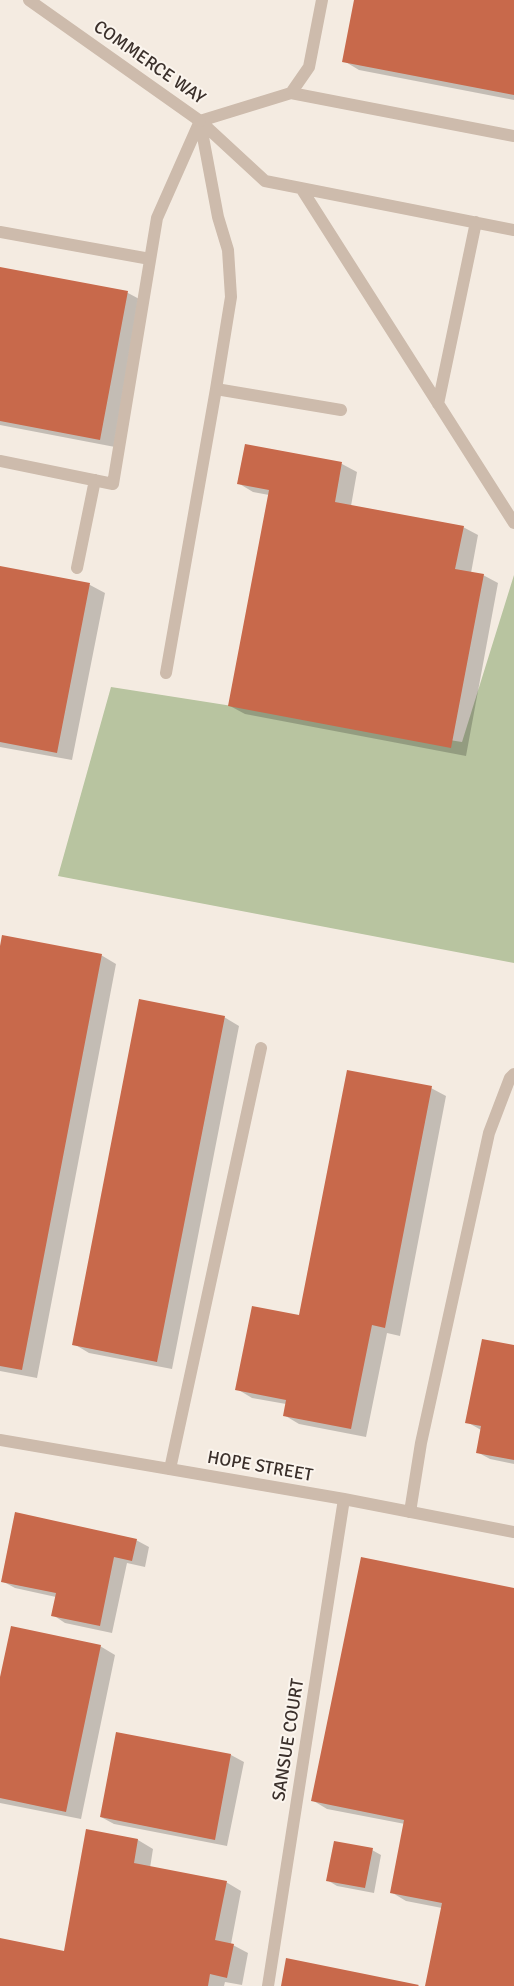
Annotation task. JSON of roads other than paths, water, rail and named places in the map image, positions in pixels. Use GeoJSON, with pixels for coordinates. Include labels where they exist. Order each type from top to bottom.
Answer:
{"type":"FeatureCollection","features":[{"type":"Feature","properties":{"kind":"street","name":"COMMERCE WAY"},"geometry":{"type":"LineString","coordinates":[[29,0],[200,121],[266,181],[514,230]]}},
{"type":"Feature","properties":{"kind":"street"},"geometry":{"type":"LineString","coordinates":[[291,93],[309,67],[322,0]]}},
{"type":"Feature","properties":{"kind":"street"},"geometry":{"type":"LineString","coordinates":[[0,462],[113,484],[157,218],[200,121],[291,93],[514,136]]}},
{"type":"Feature","properties":{"kind":"street"},"geometry":{"type":"LineString","coordinates":[[166,673],[231,297],[228,250],[218,217],[200,121]]}},
{"type":"Feature","properties":{"kind":"street"},"geometry":{"type":"LineString","coordinates":[[301,188],[514,523]]}},
{"type":"Feature","properties":{"kind":"street"},"geometry":{"type":"LineString","coordinates":[[438,404],[476,222]]}},
{"type":"Feature","properties":{"kind":"street"},"geometry":{"type":"LineString","coordinates":[[0,232],[150,259]]}},
{"type":"Feature","properties":{"kind":"street"},"geometry":{"type":"LineString","coordinates":[[216,389],[341,410]]}},
{"type":"Feature","properties":{"kind":"street"},"geometry":{"type":"LineString","coordinates":[[77,568],[95,480]]}},
{"type":"Feature","properties":{"kind":"street"},"geometry":{"type":"LineString","coordinates":[[170,1469],[262,1048]]}},
{"type":"Feature","properties":{"kind":"street"},"geometry":{"type":"LineString","coordinates":[[410,1512],[421,1443],[489,1134],[510,1078],[514,1074]]}},
{"type":"Feature","properties":{"kind":"street","name":"HOPE STREET"},"geometry":{"type":"LineString","coordinates":[[0,1440],[344,1499],[514,1532]]}},
{"type":"Feature","properties":{"kind":"street","name":"SANSUE COURT"},"geometry":{"type":"LineString","coordinates":[[268,1986],[344,1499]]}}]}
